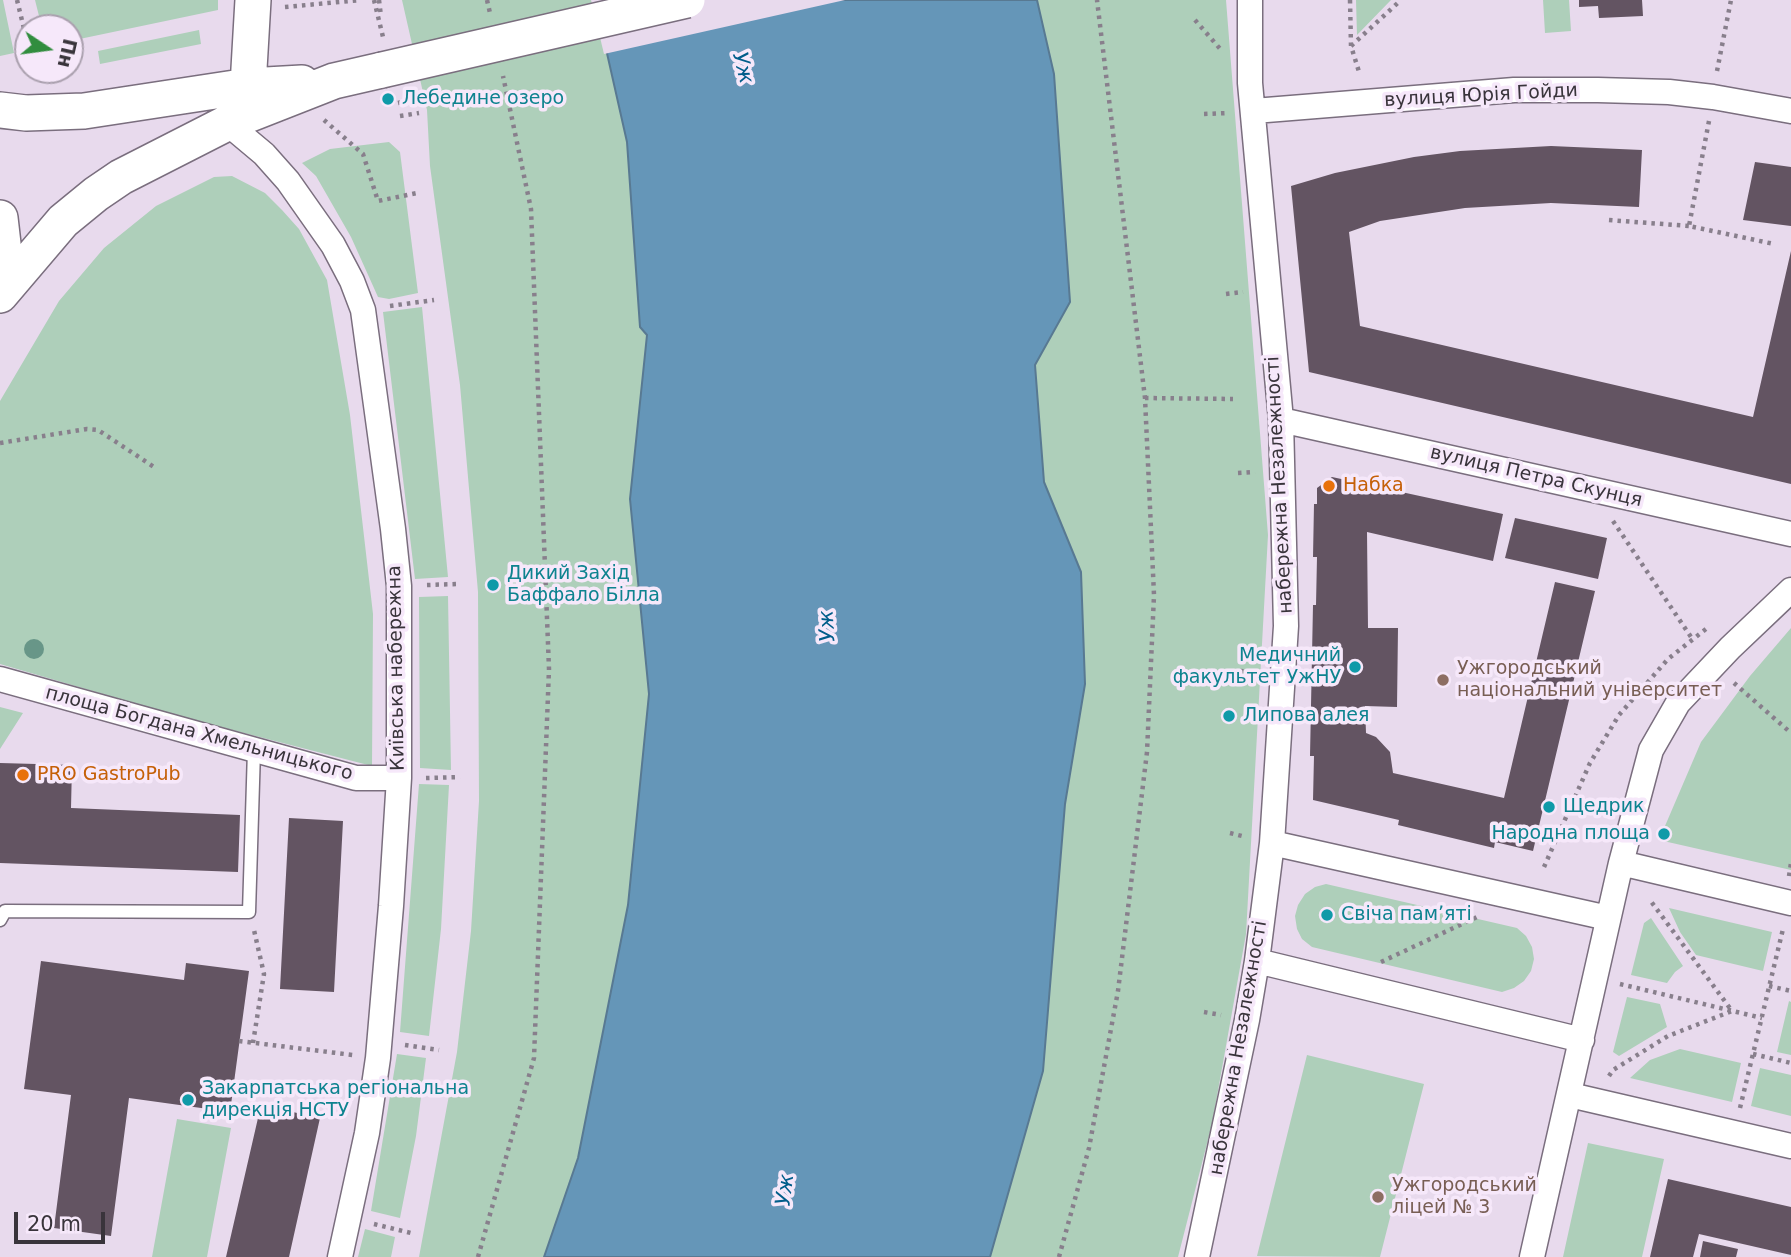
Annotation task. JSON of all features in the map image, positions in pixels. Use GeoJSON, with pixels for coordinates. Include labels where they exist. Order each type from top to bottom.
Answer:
{"type":"FeatureCollection","features":[{"type":"Feature","properties":{"kind":"main road"},"geometry":{"type":"LineString","coordinates":[[0,295],[64,221],[121,177],[228,123],[334,81],[383,54],[687,0]]}},
{"type":"Feature","properties":{"kind":"main road"},"geometry":{"type":"LineString","coordinates":[[228,123],[248,86],[266,4]]}},
{"type":"Feature","properties":{"kind":"main road"},"geometry":{"type":"LineString","coordinates":[[0,110],[26,113],[84,111],[248,86],[334,81]]}},
{"type":"Feature","properties":{"kind":"main road"},"geometry":{"type":"LineString","coordinates":[[0,218],[3,244],[0,270]]}},
{"type":"Feature","properties":{"kind":"street","name":"набережна Незалежності"},"geometry":{"type":"LineString","coordinates":[[1197,1257],[1242,1046],[1263,963],[1281,845],[1286,626],[1281,420],[1250,83],[1250,0]]}},
{"type":"Feature","properties":{"kind":"street","name":"вулиця Юрія Гойди"},"geometry":{"type":"LineString","coordinates":[[1254,111],[1514,90],[1669,92],[1791,111]]}},
{"type":"Feature","properties":{"kind":"street","name":"Київська набережна"},"geometry":{"type":"LineString","coordinates":[[228,123],[264,154],[296,192],[333,246],[352,281],[363,310],[387,474],[399,586],[399,778],[378,1058],[350,1217],[340,1257]]}},
{"type":"Feature","properties":{"kind":"street","name":"вулиця Петра Скунця"},"geometry":{"type":"LineString","coordinates":[[1281,420],[1791,534]]}},
{"type":"Feature","properties":{"kind":"street"},"geometry":{"type":"LineString","coordinates":[[1532,1257],[1608,918],[1651,750],[1678,703],[1730,648],[1791,590]]}},
{"type":"Feature","properties":{"kind":"street","name":"площа Богдана Хмельницького"},"geometry":{"type":"LineString","coordinates":[[0,679],[356,778],[399,778]]}},
{"type":"Feature","properties":{"kind":"street"},"geometry":{"type":"LineString","coordinates":[[1281,845],[1608,918]]}},
{"type":"Feature","properties":{"kind":"street"},"geometry":{"type":"LineString","coordinates":[[1621,863],[1790,903]]}},
{"type":"Feature","properties":{"kind":"street"},"geometry":{"type":"LineString","coordinates":[[1263,963],[1582,1040]]}},
{"type":"Feature","properties":{"kind":"street"},"geometry":{"type":"LineString","coordinates":[[1570,1095],[1791,1146]]}},
{"type":"Feature","properties":{"kind":"lane"},"geometry":{"type":"LineString","coordinates":[[0,920],[5,911],[249,912],[254,750]]}},
{"type":"Feature","properties":{"kind":"path"},"geometry":{"type":"LineString","coordinates":[[266,4],[361,0]]}},
{"type":"Feature","properties":{"kind":"path"},"geometry":{"type":"LineString","coordinates":[[376,0],[383,54]]}},
{"type":"Feature","properties":{"kind":"path"},"geometry":{"type":"LineString","coordinates":[[487,0],[492,26]]}},
{"type":"Feature","properties":{"kind":"path"},"geometry":{"type":"LineString","coordinates":[[1059,1257],[1089,1148],[1118,991],[1147,752],[1154,595],[1145,398],[1097,0]]}},
{"type":"Feature","properties":{"kind":"path"},"geometry":{"type":"LineString","coordinates":[[1350,0],[1351,46],[1362,81],[1365,103]]}},
{"type":"Feature","properties":{"kind":"path"},"geometry":{"type":"LineString","coordinates":[[1351,46],[1401,0]]}},
{"type":"Feature","properties":{"kind":"path"},"geometry":{"type":"LineString","coordinates":[[1689,226],[1731,0]]}},
{"type":"Feature","properties":{"kind":"path"},"geometry":{"type":"LineString","coordinates":[[478,1257],[534,1058],[549,669],[531,209],[501,65]]}},
{"type":"Feature","properties":{"kind":"path"},"geometry":{"type":"LineString","coordinates":[[398,103],[433,95]]}},
{"type":"Feature","properties":{"kind":"path"},"geometry":{"type":"LineString","coordinates":[[400,116],[419,113]]}},
{"type":"Feature","properties":{"kind":"path"},"geometry":{"type":"LineString","coordinates":[[318,115],[363,154],[378,201],[417,193]]}},
{"type":"Feature","properties":{"kind":"path"},"geometry":{"type":"LineString","coordinates":[[1609,220],[1689,226],[1774,244]]}},
{"type":"Feature","properties":{"kind":"path"},"geometry":{"type":"LineString","coordinates":[[394,305],[434,300]]}},
{"type":"Feature","properties":{"kind":"path"},"geometry":{"type":"LineString","coordinates":[[1145,398],[1233,399]]}},
{"type":"Feature","properties":{"kind":"path"},"geometry":{"type":"LineString","coordinates":[[0,443],[87,429],[98,430],[154,467]]}},
{"type":"Feature","properties":{"kind":"path"},"geometry":{"type":"LineString","coordinates":[[1608,513],[1693,640]]}},
{"type":"Feature","properties":{"kind":"path"},"geometry":{"type":"LineString","coordinates":[[1725,676],[1791,733]]}},
{"type":"Feature","properties":{"kind":"path"},"geometry":{"type":"LineString","coordinates":[[1650,900],[1671,932],[1732,1011]]}},
{"type":"Feature","properties":{"kind":"path"},"geometry":{"type":"LineString","coordinates":[[1735,1133],[1790,903]]}},
{"type":"Feature","properties":{"kind":"path"},"geometry":{"type":"LineString","coordinates":[[249,912],[264,974],[253,1043]]}},
{"type":"Feature","properties":{"kind":"path"},"geometry":{"type":"LineString","coordinates":[[1370,968],[1476,919],[1477,916]]}},
{"type":"Feature","properties":{"kind":"path"},"geometry":{"type":"LineString","coordinates":[[1596,978],[1762,1018]]}},
{"type":"Feature","properties":{"kind":"path"},"geometry":{"type":"LineString","coordinates":[[1769,986],[1791,991]]}},
{"type":"Feature","properties":{"kind":"path"},"geometry":{"type":"LineString","coordinates":[[1605,1084],[1612,1070],[1668,1036],[1732,1011]]}},
{"type":"Feature","properties":{"kind":"path"},"geometry":{"type":"LineString","coordinates":[[239,1041],[378,1058]]}},
{"type":"Feature","properties":{"kind":"path"},"geometry":{"type":"LineString","coordinates":[[1753,1054],[1791,1063]]}},
{"type":"Feature","properties":{"kind":"path"},"geometry":{"type":"LineString","coordinates":[[350,1217],[411,1233]]}},
{"type":"Feature","properties":{"kind":"green space"},"geometry":{"type":"Polygon","coordinates":[[[0,0],[3,0],[14,53],[0,56],[0,0]]]}},
{"type":"Feature","properties":{"kind":"green space"},"geometry":{"type":"Polygon","coordinates":[[[35,0],[218,0],[218,10],[84,38],[84,14],[38,14],[35,0]]]}},
{"type":"Feature","properties":{"kind":"green space"},"geometry":{"type":"Polygon","coordinates":[[[402,0],[595,0],[627,142],[640,327],[647,335],[630,499],[649,694],[628,905],[578,1158],[544,1257],[419,1257],[457,1052],[471,931],[479,801],[478,592],[460,385],[430,166],[427,110],[402,0]]]}},
{"type":"Feature","properties":{"kind":"green space"},"geometry":{"type":"Polygon","coordinates":[[[1037,0],[1226,0],[1268,535],[1246,934],[1212,1124],[1178,1257],[990,1257],[1053,936],[1065,804],[1085,684],[1081,572],[1044,482],[1035,365],[1070,302],[1054,74],[1037,0]]]}},
{"type":"Feature","properties":{"kind":"green space"},"geometry":{"type":"Polygon","coordinates":[[[1356,0],[1391,0],[1357,35],[1356,0]]]}},
{"type":"Feature","properties":{"kind":"green space"},"geometry":{"type":"Polygon","coordinates":[[[1543,0],[1569,0],[1571,31],[1545,33],[1543,0]]]}},
{"type":"Feature","properties":{"kind":"green space"},"geometry":{"type":"Polygon","coordinates":[[[199,30],[201,44],[100,64],[98,51],[199,30]]]}},
{"type":"Feature","properties":{"kind":"green space"},"geometry":{"type":"Polygon","coordinates":[[[389,142],[400,152],[418,293],[389,299],[378,297],[351,237],[316,176],[302,163],[330,149],[389,142]]]}},
{"type":"Feature","properties":{"kind":"green space"},"geometry":{"type":"Polygon","coordinates":[[[232,176],[265,193],[282,210],[299,229],[327,280],[350,415],[373,614],[372,766],[178,716],[0,664],[0,401],[59,301],[104,248],[156,206],[214,177],[232,176]]]}},
{"type":"Feature","properties":{"kind":"green space"},"geometry":{"type":"Polygon","coordinates":[[[422,307],[448,577],[415,579],[383,312],[422,307]]]}},
{"type":"Feature","properties":{"kind":"green space"},"geometry":{"type":"Polygon","coordinates":[[[448,596],[451,770],[420,768],[419,597],[448,596]]]}},
{"type":"Feature","properties":{"kind":"green space"},"geometry":{"type":"Polygon","coordinates":[[[1791,628],[1791,870],[1659,840],[1701,742],[1750,676],[1791,628]]]}},
{"type":"Feature","properties":{"kind":"green space"},"geometry":{"type":"Polygon","coordinates":[[[0,707],[23,713],[0,749],[0,707]]]}},
{"type":"Feature","properties":{"kind":"green space"},"geometry":{"type":"Polygon","coordinates":[[[419,784],[449,785],[441,929],[429,1036],[400,1032],[419,784]]]}},
{"type":"Feature","properties":{"kind":"green space"},"geometry":{"type":"Polygon","coordinates":[[[1326,884],[1517,928],[1526,936],[1532,947],[1534,959],[1531,971],[1524,981],[1502,992],[1312,947],[1302,939],[1295,916],[1305,894],[1326,884]]]}},
{"type":"Feature","properties":{"kind":"green space"},"geometry":{"type":"Polygon","coordinates":[[[1669,908],[1772,932],[1763,971],[1696,955],[1680,932],[1669,908]]]}},
{"type":"Feature","properties":{"kind":"green space"},"geometry":{"type":"Polygon","coordinates":[[[1651,918],[1683,966],[1667,983],[1631,975],[1644,923],[1651,918]]]}},
{"type":"Feature","properties":{"kind":"green space"},"geometry":{"type":"Polygon","coordinates":[[[1627,997],[1660,1004],[1667,1027],[1619,1056],[1613,1052],[1627,997]]]}},
{"type":"Feature","properties":{"kind":"green space"},"geometry":{"type":"Polygon","coordinates":[[[1789,1001],[1791,1002],[1791,1055],[1777,1052],[1789,1001]]]}},
{"type":"Feature","properties":{"kind":"green space"},"geometry":{"type":"Polygon","coordinates":[[[1680,1049],[1741,1063],[1732,1102],[1630,1078],[1650,1060],[1680,1049]]]}},
{"type":"Feature","properties":{"kind":"green space"},"geometry":{"type":"Polygon","coordinates":[[[397,1054],[426,1058],[416,1136],[400,1218],[371,1211],[397,1054]]]}},
{"type":"Feature","properties":{"kind":"green space"},"geometry":{"type":"Polygon","coordinates":[[[1307,1055],[1424,1084],[1380,1257],[1257,1256],[1307,1055]]]}},
{"type":"Feature","properties":{"kind":"green space"},"geometry":{"type":"Polygon","coordinates":[[[1760,1068],[1791,1075],[1791,1116],[1751,1106],[1760,1068]]]}},
{"type":"Feature","properties":{"kind":"green space"},"geometry":{"type":"Polygon","coordinates":[[[177,1119],[231,1128],[207,1257],[152,1257],[177,1119]]]}},
{"type":"Feature","properties":{"kind":"green space"},"geometry":{"type":"Polygon","coordinates":[[[1588,1143],[1664,1159],[1642,1257],[1563,1257],[1588,1143]]]}},
{"type":"Feature","properties":{"kind":"green space"},"geometry":{"type":"Polygon","coordinates":[[[365,1229],[395,1237],[391,1257],[358,1257],[365,1229]]]}},
{"type":"Feature","properties":{"kind":"water","name":"Уж"},"geometry":{"type":"Polygon","coordinates":[[[595,0],[1037,0],[1054,74],[1070,302],[1035,365],[1044,482],[1081,572],[1085,684],[1065,804],[1043,1071],[990,1257],[544,1257],[578,1158],[628,905],[649,694],[630,499],[647,335],[640,327],[627,142],[595,0]]]}},
{"type":"Feature","properties":{"kind":"pier"},"geometry":{"type":"Polygon","coordinates":[[[591,0],[845,0],[604,54],[591,0]]]}},
{"type":"Feature","properties":{"kind":"building"},"geometry":{"type":"Polygon","coordinates":[[[1579,0],[1642,0],[1643,16],[1599,18],[1598,6],[1579,7],[1579,0]]]}},
{"type":"Feature","properties":{"kind":"building"},"geometry":{"type":"Polygon","coordinates":[[[1551,146],[1642,150],[1639,207],[1551,203],[1465,208],[1380,221],[1349,232],[1360,326],[1753,417],[1791,251],[1791,484],[1309,372],[1291,186],[1335,173],[1414,157],[1460,151],[1551,146]]]}},
{"type":"Feature","properties":{"kind":"building"},"geometry":{"type":"Polygon","coordinates":[[[1755,162],[1791,167],[1791,226],[1743,220],[1755,162]]]}},
{"type":"Feature","properties":{"kind":"building"},"geometry":{"type":"Polygon","coordinates":[[[1332,477],[1503,514],[1493,561],[1367,532],[1368,628],[1398,628],[1397,707],[1365,706],[1366,733],[1376,737],[1390,752],[1393,773],[1504,798],[1555,582],[1595,591],[1533,851],[1495,842],[1494,848],[1398,825],[1399,820],[1313,800],[1314,756],[1310,756],[1313,605],[1316,605],[1317,557],[1313,557],[1314,504],[1317,504],[1317,488],[1332,477]]]}},
{"type":"Feature","properties":{"kind":"building"},"geometry":{"type":"Polygon","coordinates":[[[1515,518],[1607,538],[1598,579],[1505,558],[1515,518]]]}},
{"type":"Feature","properties":{"kind":"building"},"geometry":{"type":"Polygon","coordinates":[[[0,763],[72,765],[71,808],[240,815],[238,872],[0,863],[0,763]]]}},
{"type":"Feature","properties":{"kind":"building"},"geometry":{"type":"Polygon","coordinates":[[[289,818],[343,821],[334,992],[280,989],[289,818]]]}},
{"type":"Feature","properties":{"kind":"building","name":"Закарпатська регіональна дирекція НСТУ"},"geometry":{"type":"Polygon","coordinates":[[[41,961],[184,980],[186,963],[249,971],[230,1112],[129,1098],[111,1236],[54,1228],[71,1095],[24,1089],[41,961]]]}},
{"type":"Feature","properties":{"kind":"building"},"geometry":{"type":"Polygon","coordinates":[[[261,1105],[320,1118],[289,1257],[226,1257],[261,1105]]]}},
{"type":"Feature","properties":{"kind":"building"},"geometry":{"type":"Polygon","coordinates":[[[1668,1179],[1791,1207],[1791,1255],[1699,1234],[1693,1257],[1650,1257],[1668,1179]]]}},
{"type":"Feature","properties":{"kind":"building"},"geometry":{"type":"Polygon","coordinates":[[[1703,1241],[1738,1249],[1736,1257],[1700,1257],[1703,1241]]]}},
{"type":"Feature","properties":{"kind":"place","name":"Лебедине озеро"},"geometry":{"type":"Point","coordinates":[388,99]}},
{"type":"Feature","properties":{"kind":"place","name":"Набка"},"geometry":{"type":"Point","coordinates":[1329,486]}},
{"type":"Feature","properties":{"kind":"place","name":"Дикий Захід Баффало Білла"},"geometry":{"type":"Point","coordinates":[493,585]}},
{"type":"Feature","properties":{"kind":"place","name":"Медичний факультет УжНУ"},"geometry":{"type":"Point","coordinates":[1355,667]}},
{"type":"Feature","properties":{"kind":"place","name":"Ужгородський національний університет"},"geometry":{"type":"Point","coordinates":[1443,680]}},
{"type":"Feature","properties":{"kind":"place","name":"Липова алея"},"geometry":{"type":"Point","coordinates":[1229,716]}},
{"type":"Feature","properties":{"kind":"place","name":"PRO GastroPub"},"geometry":{"type":"Point","coordinates":[23,775]}},
{"type":"Feature","properties":{"kind":"place","name":"Щедрик"},"geometry":{"type":"Point","coordinates":[1549,807]}},
{"type":"Feature","properties":{"kind":"place","name":"Народна площа"},"geometry":{"type":"Point","coordinates":[1664,834]}},
{"type":"Feature","properties":{"kind":"place","name":"Свіча памʼяті"},"geometry":{"type":"Point","coordinates":[1327,915]}},
{"type":"Feature","properties":{"kind":"place","name":"Закарпатська регіональна дирекція НСТУ"},"geometry":{"type":"Point","coordinates":[188,1100]}},
{"type":"Feature","properties":{"kind":"place","name":"Ужгородський ліцей № 3"},"geometry":{"type":"Point","coordinates":[1378,1197]}}]}
